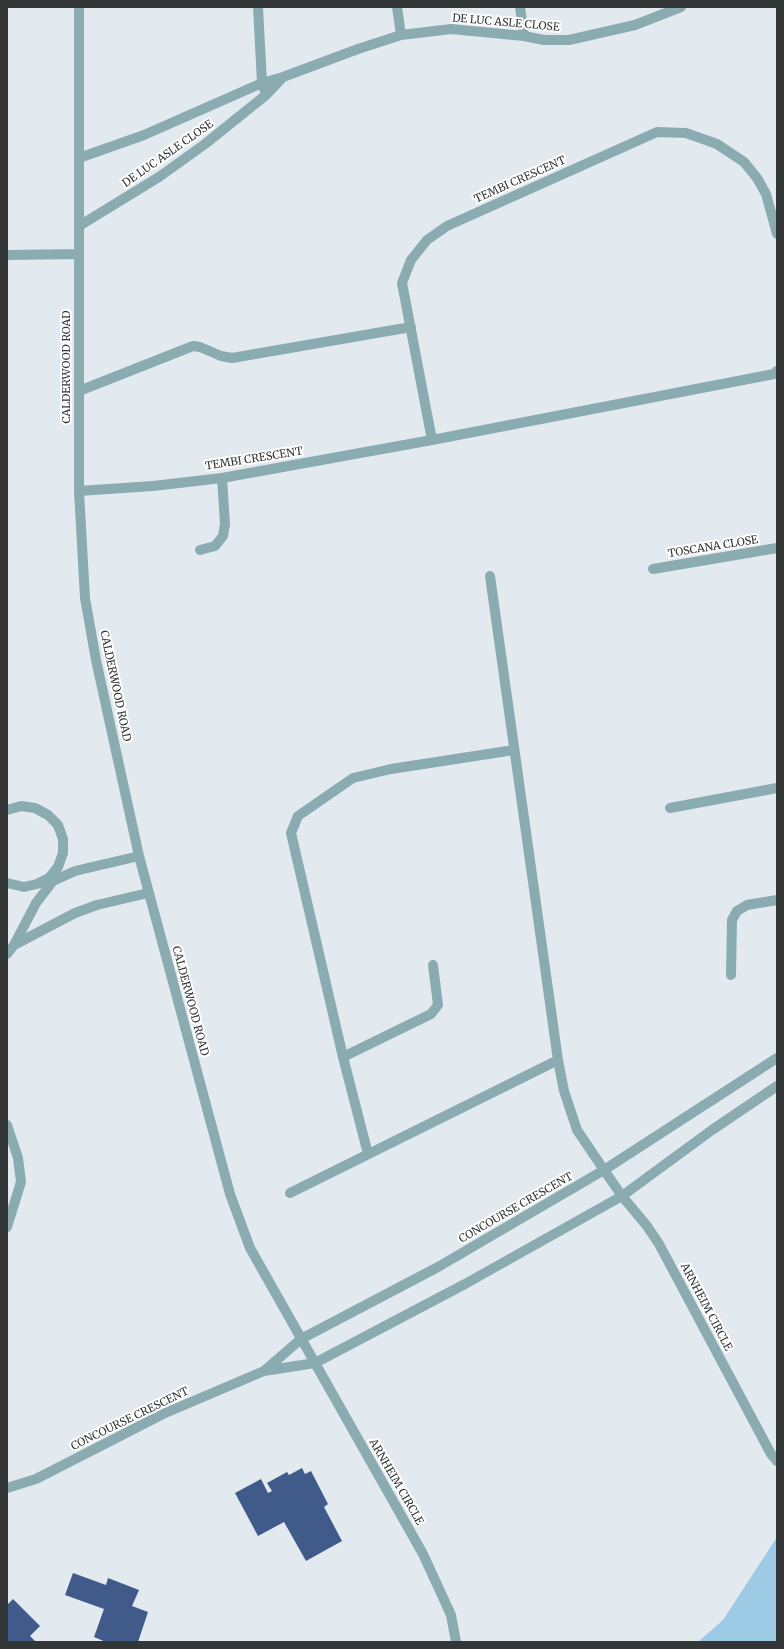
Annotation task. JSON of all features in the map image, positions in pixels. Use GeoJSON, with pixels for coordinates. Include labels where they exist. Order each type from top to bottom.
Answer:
{"type":"FeatureCollection","features":[{"type":"Feature","properties":{"kind":"street","name":"CALDERWOOD ROAD"},"geometry":{"type":"LineString","coordinates":[[79,7],[79,491],[85,598],[96,660],[148,893],[230,1194],[250,1248],[301,1339]]}},
{"type":"Feature","properties":{"kind":"street"},"geometry":{"type":"LineString","coordinates":[[258,7],[262,83],[266,96]]}},
{"type":"Feature","properties":{"kind":"street"},"geometry":{"type":"LineString","coordinates":[[397,7],[401,35]]}},
{"type":"Feature","properties":{"kind":"street"},"geometry":{"type":"LineString","coordinates":[[520,7],[524,36]]}},
{"type":"Feature","properties":{"kind":"street","name":"DE LUC ASLE CLOSE"},"geometry":{"type":"LineString","coordinates":[[79,158],[144,135],[262,83],[401,35],[451,29],[524,36],[544,40],[568,40],[635,24],[681,7]]}},
{"type":"Feature","properties":{"kind":"street","name":"DE LUC ASLE CLOSE"},"geometry":{"type":"LineString","coordinates":[[79,226],[159,177],[206,144],[266,96],[283,77]]}},
{"type":"Feature","properties":{"kind":"street","name":"TEMBI CRESCENT"},"geometry":{"type":"LineString","coordinates":[[432,440],[402,283],[410,260],[427,240],[447,226],[657,132],[686,133],[718,144],[744,162],[757,178],[766,194],[777,234]]}},
{"type":"Feature","properties":{"kind":"street"},"geometry":{"type":"LineString","coordinates":[[7,255],[79,254]]}},
{"type":"Feature","properties":{"kind":"street"},"geometry":{"type":"LineString","coordinates":[[80,391],[193,346],[200,347],[221,356],[232,358],[410,327]]}},
{"type":"Feature","properties":{"kind":"street","name":"TEMBI CRESCENT"},"geometry":{"type":"LineString","coordinates":[[79,491],[153,486],[222,478],[432,440],[774,374],[777,371]]}},
{"type":"Feature","properties":{"kind":"street"},"geometry":{"type":"LineString","coordinates":[[200,550],[215,546],[223,536],[225,524],[222,478]]}},
{"type":"Feature","properties":{"kind":"street","name":"TOSCANA CLOSE"},"geometry":{"type":"LineString","coordinates":[[653,569],[777,548]]}},
{"type":"Feature","properties":{"kind":"street","name":"ARNHEIM CIRCLE"},"geometry":{"type":"LineString","coordinates":[[490,576],[558,1060],[564,1091],[577,1130],[622,1196],[660,1244],[771,1454],[777,1461]]}},
{"type":"Feature","properties":{"kind":"street"},"geometry":{"type":"LineString","coordinates":[[368,1154],[343,1057],[291,833],[298,816],[353,778],[391,769],[514,750]]}},
{"type":"Feature","properties":{"kind":"street"},"geometry":{"type":"LineString","coordinates":[[670,808],[777,788]]}},
{"type":"Feature","properties":{"kind":"street"},"geometry":{"type":"LineString","coordinates":[[7,810],[21,806],[35,808],[48,815],[58,825],[63,839],[63,853],[58,867],[10,950]]}},
{"type":"Feature","properties":{"kind":"street"},"geometry":{"type":"LineString","coordinates":[[7,883],[24,887],[37,884],[75,870],[139,856]]}},
{"type":"Feature","properties":{"kind":"street"},"geometry":{"type":"LineString","coordinates":[[10,950],[75,913],[97,905],[148,893]]}},
{"type":"Feature","properties":{"kind":"street"},"geometry":{"type":"LineString","coordinates":[[731,975],[732,920],[737,911],[747,905],[777,900]]}},
{"type":"Feature","properties":{"kind":"street"},"geometry":{"type":"LineString","coordinates":[[343,1057],[431,1014],[438,1005],[433,965]]}},
{"type":"Feature","properties":{"kind":"street","name":"CONCOURSE CRESCENT"},"geometry":{"type":"LineString","coordinates":[[264,1371],[301,1339],[438,1267],[604,1170],[777,1058]]}},
{"type":"Feature","properties":{"kind":"street"},"geometry":{"type":"LineString","coordinates":[[290,1193],[558,1060]]}},
{"type":"Feature","properties":{"kind":"street","name":"CONCOURSE CRESCENT"},"geometry":{"type":"LineString","coordinates":[[7,1488],[36,1479],[163,1414],[264,1371],[315,1363],[465,1284],[622,1196],[712,1130],[777,1086]]}},
{"type":"Feature","properties":{"kind":"street"},"geometry":{"type":"LineString","coordinates":[[7,1125],[18,1158],[21,1182],[7,1228]]}},
{"type":"Feature","properties":{"kind":"street","name":"ARNHEIM CIRCLE"},"geometry":{"type":"LineString","coordinates":[[301,1339],[424,1554],[451,1615],[456,1642]]}},
{"type":"Feature","properties":{"kind":"shaded area"},"geometry":{"type":"Polygon","coordinates":[[[777,1537],[777,1642],[698,1642],[723,1620],[777,1537]]]}},
{"type":"Feature","properties":{"kind":"building"},"geometry":{"type":"Polygon","coordinates":[[[302,1468],[305,1474],[311,1471],[328,1504],[324,1507],[342,1541],[306,1561],[284,1522],[258,1536],[235,1493],[261,1479],[268,1493],[272,1491],[267,1483],[287,1472],[289,1475],[302,1468]]]}},
{"type":"Feature","properties":{"kind":"building"},"geometry":{"type":"Polygon","coordinates":[[[73,1573],[106,1585],[108,1578],[139,1590],[132,1606],[148,1612],[138,1642],[106,1642],[94,1637],[104,1609],[65,1595],[73,1573]]]}},
{"type":"Feature","properties":{"kind":"building"},"geometry":{"type":"Polygon","coordinates":[[[13,1599],[40,1626],[30,1636],[36,1642],[7,1642],[7,1605],[13,1599]]]}}]}
